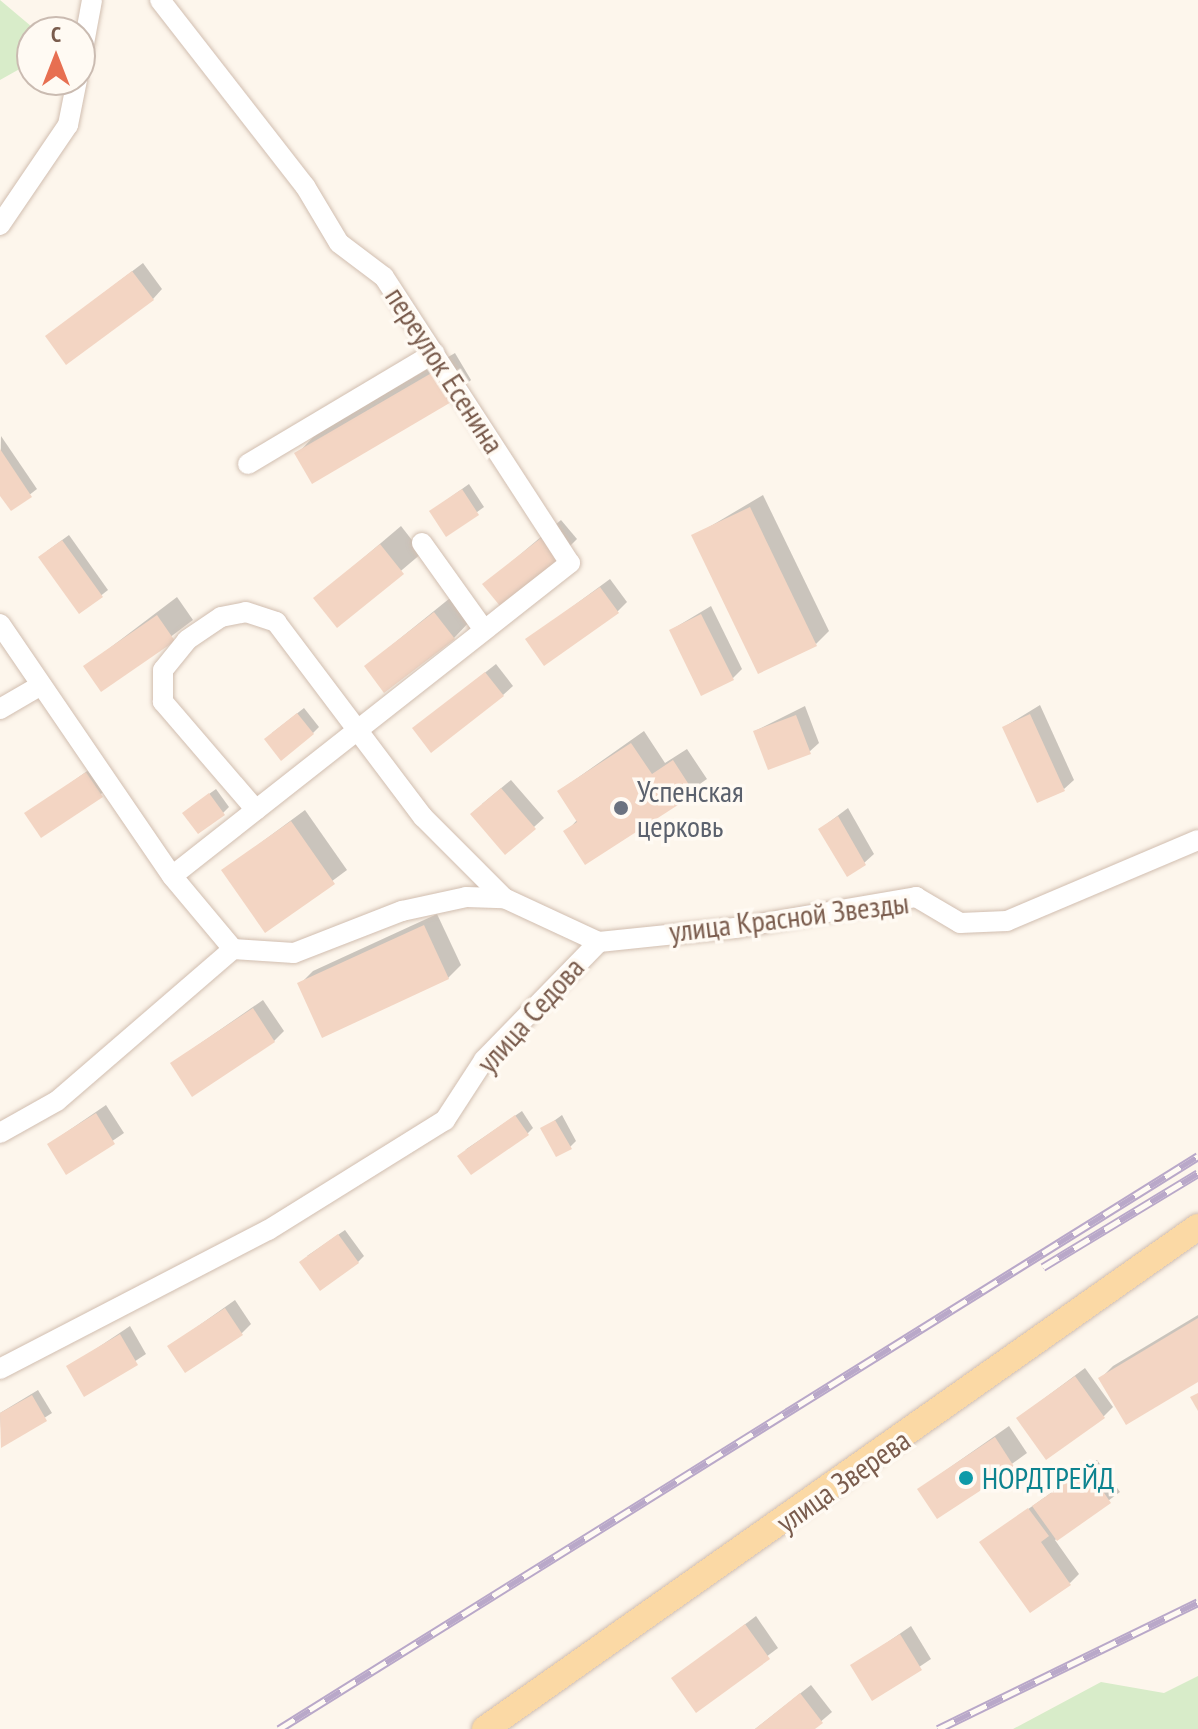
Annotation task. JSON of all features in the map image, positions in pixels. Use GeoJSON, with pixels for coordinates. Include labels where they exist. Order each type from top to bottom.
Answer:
{"type":"FeatureCollection","features":[{"type":"Feature","properties":{"kind":"main road","name":"улица Зверева"},"geometry":{"type":"LineString","coordinates":[[485,1729],[1198,1227]]}},
{"type":"Feature","properties":{"kind":"street","name":"переулок Есенина"},"geometry":{"type":"LineString","coordinates":[[160,0],[305,186],[339,243],[384,277],[570,563],[484,630]]}},
{"type":"Feature","properties":{"kind":"street"},"geometry":{"type":"LineString","coordinates":[[0,225],[68,125],[74,96]]}},
{"type":"Feature","properties":{"kind":"street"},"geometry":{"type":"LineString","coordinates":[[248,464],[434,353]]}},
{"type":"Feature","properties":{"kind":"street"},"geometry":{"type":"LineString","coordinates":[[172,876],[484,630],[422,543]]}},
{"type":"Feature","properties":{"kind":"street"},"geometry":{"type":"LineString","coordinates":[[256,810],[163,702],[163,670],[187,640],[221,617],[246,612],[276,622],[361,727],[423,817],[504,898]]}},
{"type":"Feature","properties":{"kind":"street"},"geometry":{"type":"LineString","coordinates":[[0,624],[38,687],[172,876],[233,949]]}},
{"type":"Feature","properties":{"kind":"street"},"geometry":{"type":"LineString","coordinates":[[0,709],[38,687]]}},
{"type":"Feature","properties":{"kind":"street","name":"улица Красной Звезды"},"geometry":{"type":"LineString","coordinates":[[599,942],[735,928],[916,897],[960,923],[1007,921],[1198,840]]}},
{"type":"Feature","properties":{"kind":"street"},"geometry":{"type":"LineString","coordinates":[[0,1133],[57,1101],[233,949],[294,953],[402,911],[504,898]]}},
{"type":"Feature","properties":{"kind":"street","name":"улица Седова"},"geometry":{"type":"LineString","coordinates":[[0,1369],[268,1230],[445,1120],[484,1060],[599,942],[504,898]]}},
{"type":"Feature","properties":{"kind":"green space"},"geometry":{"type":"Polygon","coordinates":[[[0,0],[19,16],[16,16],[16,71],[0,80],[0,0]]]}},
{"type":"Feature","properties":{"kind":"green space"},"geometry":{"type":"Polygon","coordinates":[[[1198,1676],[1198,1729],[1013,1729],[1101,1682],[1164,1693],[1198,1676]]]}},
{"type":"Feature","properties":{"kind":"building"},"geometry":{"type":"Polygon","coordinates":[[[132,271],[154,300],[66,365],[45,336],[132,271]]]}},
{"type":"Feature","properties":{"kind":"building"},"geometry":{"type":"Polygon","coordinates":[[[435,371],[453,401],[312,484],[294,453],[435,371]]]}},
{"type":"Feature","properties":{"kind":"building"},"geometry":{"type":"Polygon","coordinates":[[[0,449],[32,497],[11,511],[0,496],[0,449]]]}},
{"type":"Feature","properties":{"kind":"building"},"geometry":{"type":"Polygon","coordinates":[[[462,489],[479,515],[446,537],[429,511],[462,489]]]}},
{"type":"Feature","properties":{"kind":"building"},"geometry":{"type":"Polygon","coordinates":[[[750,507],[817,646],[758,674],[691,535],[750,507]]]}},
{"type":"Feature","properties":{"kind":"building"},"geometry":{"type":"Polygon","coordinates":[[[541,538],[559,560],[500,606],[482,584],[541,538]]]}},
{"type":"Feature","properties":{"kind":"building"},"geometry":{"type":"Polygon","coordinates":[[[62,540],[103,597],[79,614],[38,557],[62,540]]]}},
{"type":"Feature","properties":{"kind":"building"},"geometry":{"type":"Polygon","coordinates":[[[380,544],[404,574],[337,628],[313,598],[380,544]]]}},
{"type":"Feature","properties":{"kind":"building"},"geometry":{"type":"Polygon","coordinates":[[[600,587],[619,613],[544,666],[525,639],[600,587]]]}},
{"type":"Feature","properties":{"kind":"building"},"geometry":{"type":"Polygon","coordinates":[[[434,612],[455,639],[384,693],[364,666],[434,612]]]}},
{"type":"Feature","properties":{"kind":"building"},"geometry":{"type":"Polygon","coordinates":[[[701,614],[734,680],[701,696],[669,630],[701,614]]]}},
{"type":"Feature","properties":{"kind":"building"},"geometry":{"type":"Polygon","coordinates":[[[157,615],[175,641],[101,692],[83,666],[157,615]]]}},
{"type":"Feature","properties":{"kind":"building"},"geometry":{"type":"Polygon","coordinates":[[[485,672],[504,696],[431,753],[412,728],[485,672]]]}},
{"type":"Feature","properties":{"kind":"building"},"geometry":{"type":"Polygon","coordinates":[[[297,713],[314,734],[281,761],[264,739],[297,713]]]}},
{"type":"Feature","properties":{"kind":"building"},"geometry":{"type":"Polygon","coordinates":[[[1030,714],[1065,791],[1037,803],[1002,727],[1030,714]]]}},
{"type":"Feature","properties":{"kind":"building"},"geometry":{"type":"Polygon","coordinates":[[[796,715],[811,754],[768,770],[753,731],[796,715]]]}},
{"type":"Feature","properties":{"kind":"building","name":"Успенская церковь"},"geometry":{"type":"Polygon","coordinates":[[[631,743],[652,774],[673,760],[695,794],[585,865],[563,831],[577,822],[557,791],[631,743]]]}},
{"type":"Feature","properties":{"kind":"building"},"geometry":{"type":"Polygon","coordinates":[[[86,772],[103,797],[41,838],[24,813],[86,772]]]}},
{"type":"Feature","properties":{"kind":"building"},"geometry":{"type":"Polygon","coordinates":[[[501,788],[536,829],[505,855],[470,814],[501,788]]]}},
{"type":"Feature","properties":{"kind":"building"},"geometry":{"type":"Polygon","coordinates":[[[209,793],[225,815],[198,834],[182,813],[209,793]]]}},
{"type":"Feature","properties":{"kind":"building"},"geometry":{"type":"Polygon","coordinates":[[[838,816],[866,865],[847,877],[818,829],[838,816]]]}},
{"type":"Feature","properties":{"kind":"building"},"geometry":{"type":"Polygon","coordinates":[[[291,821],[335,884],[265,933],[221,870],[291,821]]]}},
{"type":"Feature","properties":{"kind":"building"},"geometry":{"type":"Polygon","coordinates":[[[424,925],[449,979],[322,1038],[297,983],[424,925]]]}},
{"type":"Feature","properties":{"kind":"building"},"geometry":{"type":"Polygon","coordinates":[[[253,1008],[275,1042],[192,1097],[170,1063],[253,1008]]]}},
{"type":"Feature","properties":{"kind":"building"},"geometry":{"type":"Polygon","coordinates":[[[96,1113],[115,1144],[66,1175],[47,1144],[96,1113]]]}},
{"type":"Feature","properties":{"kind":"building"},"geometry":{"type":"Polygon","coordinates":[[[515,1115],[529,1135],[471,1175],[457,1156],[515,1115]]]}},
{"type":"Feature","properties":{"kind":"building"},"geometry":{"type":"Polygon","coordinates":[[[555,1120],[572,1149],[556,1157],[540,1128],[555,1120]]]}},
{"type":"Feature","properties":{"kind":"building"},"geometry":{"type":"Polygon","coordinates":[[[338,1234],[359,1263],[320,1291],[299,1262],[338,1234]]]}},
{"type":"Feature","properties":{"kind":"building"},"geometry":{"type":"Polygon","coordinates":[[[225,1308],[243,1335],[185,1373],[167,1346],[225,1308]]]}},
{"type":"Feature","properties":{"kind":"building"},"geometry":{"type":"Polygon","coordinates":[[[1198,1318],[1198,1382],[1126,1425],[1098,1378],[1198,1318]]]}},
{"type":"Feature","properties":{"kind":"building"},"geometry":{"type":"Polygon","coordinates":[[[120,1334],[138,1365],[84,1397],[66,1366],[120,1334]]]}},
{"type":"Feature","properties":{"kind":"building"},"geometry":{"type":"Polygon","coordinates":[[[1075,1376],[1105,1418],[1046,1460],[1016,1418],[1075,1376]]]}},
{"type":"Feature","properties":{"kind":"building"},"geometry":{"type":"Polygon","coordinates":[[[1198,1393],[1198,1411],[1190,1397],[1198,1393]]]}},
{"type":"Feature","properties":{"kind":"building"},"geometry":{"type":"Polygon","coordinates":[[[32,1395],[47,1421],[1,1448],[0,1413],[32,1395]]]}},
{"type":"Feature","properties":{"kind":"building","name":"НОРДТРЕЙД"},"geometry":{"type":"Polygon","coordinates":[[[995,1437],[1015,1468],[937,1519],[917,1489],[995,1437]]]}},
{"type":"Feature","properties":{"kind":"building"},"geometry":{"type":"Polygon","coordinates":[[[1087,1468],[1111,1503],[1057,1541],[1032,1506],[1087,1468]]]}},
{"type":"Feature","properties":{"kind":"building"},"geometry":{"type":"Polygon","coordinates":[[[1028,1508],[1049,1536],[1041,1542],[1071,1585],[1030,1613],[979,1542],[1028,1508]]]}},
{"type":"Feature","properties":{"kind":"building"},"geometry":{"type":"Polygon","coordinates":[[[745,1624],[770,1659],[696,1713],[671,1678],[745,1624]]]}},
{"type":"Feature","properties":{"kind":"building"},"geometry":{"type":"Polygon","coordinates":[[[900,1634],[922,1670],[872,1701],[850,1665],[900,1634]]]}},
{"type":"Feature","properties":{"kind":"building"},"geometry":{"type":"Polygon","coordinates":[[[800,1693],[823,1723],[815,1729],[755,1729],[800,1693]]]}},
{"type":"Feature","properties":{"kind":"railway"},"geometry":{"type":"LineString","coordinates":[[279,1729],[1198,1156]]}},
{"type":"Feature","properties":{"kind":"railway"},"geometry":{"type":"LineString","coordinates":[[1043,1267],[1198,1173]]}},
{"type":"Feature","properties":{"kind":"railway"},"geometry":{"type":"LineString","coordinates":[[938,1729],[1198,1602]]}},
{"type":"Feature","properties":{"kind":"place","name":"Успенская церковь"},"geometry":{"type":"Point","coordinates":[621,808]}},
{"type":"Feature","properties":{"kind":"place","name":"НОРДТРЕЙД"},"geometry":{"type":"Point","coordinates":[966,1478]}}]}
